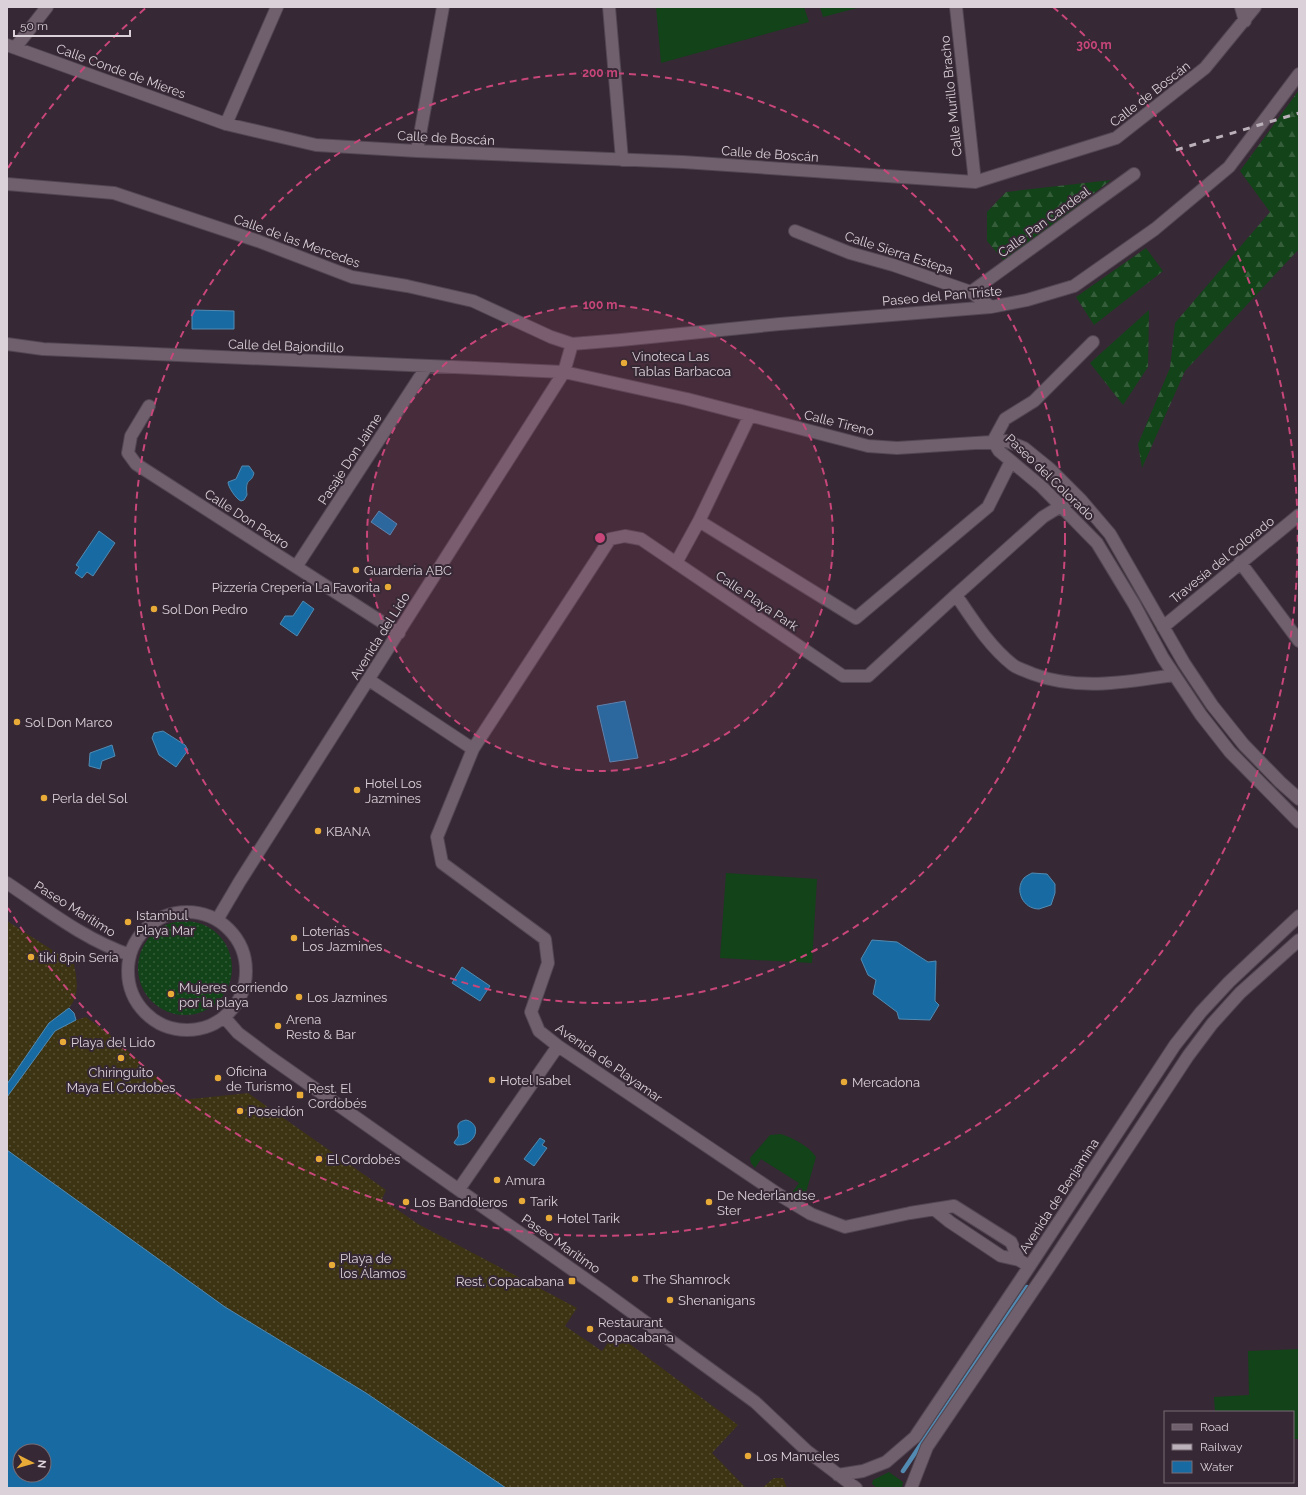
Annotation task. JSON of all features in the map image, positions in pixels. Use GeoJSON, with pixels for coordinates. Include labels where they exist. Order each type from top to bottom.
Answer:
{"type":"FeatureCollection","features":[{"type":"Feature","properties":{"kind":"street"},"geometry":{"type":"LineString","coordinates":[[11,46],[47,7]]}},
{"type":"Feature","properties":{"kind":"street"},"geometry":{"type":"LineString","coordinates":[[226,124],[277,7]]}},
{"type":"Feature","properties":{"kind":"street"},"geometry":{"type":"LineString","coordinates":[[417,151],[443,7]]}},
{"type":"Feature","properties":{"kind":"street"},"geometry":{"type":"LineString","coordinates":[[609,7],[622,160]]}},
{"type":"Feature","properties":{"kind":"street","name":"Calle Murillo Bracho"},"geometry":{"type":"LineString","coordinates":[[956,7],[975,182]]}},
{"type":"Feature","properties":{"kind":"street"},"geometry":{"type":"LineString","coordinates":[[1241,7],[1244,21]]}},
{"type":"Feature","properties":{"kind":"street","name":"Calle de Boscán"},"geometry":{"type":"LineString","coordinates":[[226,124],[316,145],[417,151],[698,163],[975,182],[1116,138],[1205,68],[1255,7]]}},
{"type":"Feature","properties":{"kind":"street","name":"Calle Conde de Mieres"},"geometry":{"type":"LineString","coordinates":[[11,46],[226,124]]}},
{"type":"Feature","properties":{"kind":"street","name":"Paseo del Pan Triste"},"geometry":{"type":"LineString","coordinates":[[572,344],[780,324],[991,307],[1027,300],[1074,286],[1155,229],[1230,167],[1299,74]]}},
{"type":"Feature","properties":{"kind":"street","name":"Calle Pan Candeal"},"geometry":{"type":"LineString","coordinates":[[971,292],[1134,174]]}},
{"type":"Feature","properties":{"kind":"street","name":"Calle de las Mercedes"},"geometry":{"type":"LineString","coordinates":[[7,184],[114,193],[258,241],[352,277],[407,286],[473,301],[551,337],[572,344]]}},
{"type":"Feature","properties":{"kind":"street","name":"Calle Sierra Estepa"},"geometry":{"type":"LineString","coordinates":[[795,231],[850,253],[893,265],[971,292],[991,307]]}},
{"type":"Feature","properties":{"kind":"street"},"geometry":{"type":"LineString","coordinates":[[993,441],[1005,419],[1034,401],[1093,342]]}},
{"type":"Feature","properties":{"kind":"street","name":"Calle del Bajondillo"},"geometry":{"type":"LineString","coordinates":[[7,344],[44,349],[564,372]]}},
{"type":"Feature","properties":{"kind":"street","name":"Avenida del Lido"},"geometry":{"type":"LineString","coordinates":[[217,920],[240,881],[564,372],[572,344]]}},
{"type":"Feature","properties":{"kind":"street","name":"Pasaje Don Jaime"},"geometry":{"type":"LineString","coordinates":[[296,567],[427,366]]}},
{"type":"Feature","properties":{"kind":"street","name":"Calle Tireno"},"geometry":{"type":"LineString","coordinates":[[564,372],[687,398],[868,446],[897,448],[993,441]]}},
{"type":"Feature","properties":{"kind":"street","name":"Calle Don Pedro"},"geometry":{"type":"LineString","coordinates":[[149,406],[131,436],[128,453],[136,464],[399,633]]}},
{"type":"Feature","properties":{"kind":"street"},"geometry":{"type":"LineString","coordinates":[[676,563],[699,521],[750,415]]}},
{"type":"Feature","properties":{"kind":"street","name":"Paseo del Colorado"},"geometry":{"type":"LineString","coordinates":[[993,441],[1000,451],[1042,487],[1097,543],[1134,604],[1163,658],[1174,675],[1230,752],[1299,822]]}},
{"type":"Feature","properties":{"kind":"street","name":"Paseo del Colorado"},"geometry":{"type":"LineString","coordinates":[[993,441],[1008,441],[1024,448],[1050,469],[1076,495],[1110,534],[1184,663],[1217,710],[1244,745],[1299,799]]}},
{"type":"Feature","properties":{"kind":"street"},"geometry":{"type":"LineString","coordinates":[[699,521],[856,618],[988,507],[1011,461]]}},
{"type":"Feature","properties":{"kind":"street","name":"Calle Playa Park"},"geometry":{"type":"LineString","coordinates":[[474,749],[610,538],[625,536],[641,539],[843,676],[868,676],[1043,517],[1076,495]]}},
{"type":"Feature","properties":{"kind":"street","name":"Travesía del Colorado"},"geometry":{"type":"LineString","coordinates":[[1163,627],[1240,562],[1299,515]]}},
{"type":"Feature","properties":{"kind":"street"},"geometry":{"type":"LineString","coordinates":[[1240,562],[1299,641]]}},
{"type":"Feature","properties":{"kind":"street"},"geometry":{"type":"LineString","coordinates":[[956,595],[995,649],[1015,667],[1042,677],[1075,684],[1104,684],[1174,675]]}},
{"type":"Feature","properties":{"kind":"street"},"geometry":{"type":"LineString","coordinates":[[369,680],[474,749]]}},
{"type":"Feature","properties":{"kind":"street","name":"Avenida de Playamar"},"geometry":{"type":"LineString","coordinates":[[474,749],[437,837],[442,863],[545,939],[548,963],[531,1012],[539,1031],[558,1046],[772,1190],[811,1214],[845,1227],[954,1206],[1010,1242],[1019,1260]]}},
{"type":"Feature","properties":{"kind":"street","name":"Paseo Marítimo"},"geometry":{"type":"LineString","coordinates":[[7,883],[86,935],[111,949],[130,954]]}},
{"type":"Feature","properties":{"kind":"street"},"geometry":{"type":"LineString","coordinates":[[186,911],[202,914],[217,920],[225,925],[236,937],[246,966],[245,982],[235,1005],[224,1017],[209,1026],[192,1030],[166,1027],[150,1018],[138,1006],[130,990],[127,972],[130,954],[139,935],[146,927],[165,916],[186,911]]}},
{"type":"Feature","properties":{"kind":"street","name":"Avenida de Benjamina"},"geometry":{"type":"LineString","coordinates":[[838,1475],[863,1471],[886,1462],[915,1437],[1029,1267],[1174,1045],[1201,1012],[1229,982],[1299,916]]}},
{"type":"Feature","properties":{"kind":"street"},"geometry":{"type":"LineString","coordinates":[[911,1488],[927,1448],[1047,1270],[1188,1056],[1212,1024],[1240,993],[1299,940]]}},
{"type":"Feature","properties":{"kind":"street","name":"Paseo Marítimo"},"geometry":{"type":"LineString","coordinates":[[224,1017],[238,1033],[459,1189],[755,1402],[807,1451],[856,1488]]}},
{"type":"Feature","properties":{"kind":"street"},"geometry":{"type":"LineString","coordinates":[[459,1189],[558,1046]]}},
{"type":"Feature","properties":{"kind":"street","name":"Avenida de Playamar"},"geometry":{"type":"LineString","coordinates":[[934,1209],[950,1222],[1001,1256],[1019,1260],[1029,1267]]}},
{"type":"Feature","properties":{"kind":"green space"},"geometry":{"type":"Polygon","coordinates":[[[656,7],[804,7],[809,22],[661,63],[656,7]]]}},
{"type":"Feature","properties":{"kind":"green space"},"geometry":{"type":"Polygon","coordinates":[[[820,7],[861,7],[823,17],[820,7]]]}},
{"type":"Feature","properties":{"kind":"green space"},"geometry":{"type":"Polygon","coordinates":[[[1299,90],[1299,249],[1185,371],[1142,468],[1138,444],[1170,368],[1175,323],[1270,212],[1240,171],[1299,90]]]}},
{"type":"Feature","properties":{"kind":"green space"},"geometry":{"type":"Polygon","coordinates":[[[1111,180],[1005,262],[987,241],[987,212],[1006,192],[1111,180]]]}},
{"type":"Feature","properties":{"kind":"green space"},"geometry":{"type":"Polygon","coordinates":[[[1146,248],[1163,271],[1094,325],[1076,297],[1146,248]]]}},
{"type":"Feature","properties":{"kind":"green space"},"geometry":{"type":"Polygon","coordinates":[[[1149,310],[1148,367],[1123,405],[1090,363],[1149,310]]]}},
{"type":"Feature","properties":{"kind":"green space"},"geometry":{"type":"Polygon","coordinates":[[[726,873],[817,879],[812,963],[720,958],[726,873]]]}},
{"type":"Feature","properties":{"kind":"green space"},"geometry":{"type":"Polygon","coordinates":[[[176,921],[194,921],[203,924],[219,934],[229,950],[232,959],[232,977],[229,986],[219,1002],[203,1012],[194,1015],[176,1015],[167,1012],[151,1002],[141,986],[138,977],[138,959],[141,950],[151,934],[167,924],[176,921]]]}},
{"type":"Feature","properties":{"kind":"green space"},"geometry":{"type":"Polygon","coordinates":[[[781,1134],[800,1143],[809,1149],[816,1157],[805,1196],[795,1197],[791,1194],[799,1183],[761,1159],[755,1168],[751,1163],[750,1158],[770,1135],[781,1134]]]}},
{"type":"Feature","properties":{"kind":"green space"},"geometry":{"type":"Polygon","coordinates":[[[1299,1349],[1299,1439],[1294,1439],[1294,1411],[1215,1411],[1214,1397],[1249,1395],[1248,1351],[1299,1349]]]}},
{"type":"Feature","properties":{"kind":"green space"},"geometry":{"type":"Polygon","coordinates":[[[889,1472],[903,1482],[902,1488],[877,1488],[872,1484],[873,1480],[889,1472]]]}},
{"type":"Feature","properties":{"kind":"sand","name":"Playa de los Álamos"},"geometry":{"type":"Polygon","coordinates":[[[7,921],[74,964],[77,987],[75,997],[69,1008],[74,1013],[76,1020],[86,1017],[108,1033],[182,1100],[248,1093],[386,1190],[382,1199],[418,1224],[577,1308],[565,1326],[602,1351],[615,1333],[738,1425],[712,1453],[746,1488],[506,1488],[366,1393],[225,1307],[7,1150],[7,921]]]}},
{"type":"Feature","properties":{"kind":"sand"},"geometry":{"type":"Polygon","coordinates":[[[774,1478],[783,1478],[787,1488],[762,1488],[774,1478]]]}},
{"type":"Feature","properties":{"kind":"water"},"geometry":{"type":"Polygon","coordinates":[[[192,310],[234,311],[234,329],[192,329],[192,310]]]}},
{"type":"Feature","properties":{"kind":"water"},"geometry":{"type":"Polygon","coordinates":[[[242,466],[249,466],[254,473],[247,485],[247,495],[244,500],[241,501],[233,493],[228,482],[236,479],[242,466]]]}},
{"type":"Feature","properties":{"kind":"water"},"geometry":{"type":"Polygon","coordinates":[[[379,511],[397,524],[390,535],[371,522],[379,511]]]}},
{"type":"Feature","properties":{"kind":"water"},"geometry":{"type":"Polygon","coordinates":[[[99,531],[115,543],[93,576],[87,572],[82,578],[75,573],[79,567],[76,565],[99,531]]]}},
{"type":"Feature","properties":{"kind":"water"},"geometry":{"type":"Polygon","coordinates":[[[303,601],[314,609],[297,636],[280,624],[285,616],[293,616],[303,601]]]}},
{"type":"Feature","properties":{"kind":"water"},"geometry":{"type":"Polygon","coordinates":[[[625,701],[638,758],[610,762],[597,706],[625,701]]]}},
{"type":"Feature","properties":{"kind":"water"},"geometry":{"type":"Polygon","coordinates":[[[163,731],[185,745],[188,750],[176,767],[159,755],[152,738],[154,733],[163,731]]]}},
{"type":"Feature","properties":{"kind":"water"},"geometry":{"type":"Polygon","coordinates":[[[112,745],[115,756],[102,761],[100,769],[89,766],[90,753],[112,745]]]}},
{"type":"Feature","properties":{"kind":"water"},"geometry":{"type":"Polygon","coordinates":[[[1032,873],[1047,874],[1055,884],[1055,893],[1051,905],[1039,909],[1033,908],[1028,906],[1022,898],[1020,893],[1021,883],[1024,878],[1032,873]]]}},
{"type":"Feature","properties":{"kind":"water"},"geometry":{"type":"Polygon","coordinates":[[[872,940],[897,942],[928,962],[936,961],[935,1001],[939,1005],[930,1020],[899,1019],[897,1012],[873,994],[876,980],[868,975],[861,959],[872,940]]]}},
{"type":"Feature","properties":{"kind":"water"},"geometry":{"type":"Polygon","coordinates":[[[462,967],[490,986],[480,1001],[452,983],[462,967]]]}},
{"type":"Feature","properties":{"kind":"water"},"geometry":{"type":"Polygon","coordinates":[[[69,1008],[74,1013],[76,1020],[55,1031],[7,1097],[7,1084],[49,1023],[69,1008]]]}},
{"type":"Feature","properties":{"kind":"water"},"geometry":{"type":"Polygon","coordinates":[[[466,1120],[471,1122],[474,1126],[476,1130],[475,1134],[473,1139],[469,1142],[457,1145],[454,1143],[459,1134],[458,1125],[462,1121],[466,1120]]]}},
{"type":"Feature","properties":{"kind":"water"},"geometry":{"type":"Polygon","coordinates":[[[540,1138],[545,1141],[542,1145],[547,1148],[534,1166],[524,1159],[540,1138]]]}},
{"type":"Feature","properties":{"kind":"water"},"geometry":{"type":"Polygon","coordinates":[[[7,1150],[225,1307],[366,1393],[506,1488],[7,1488],[7,1150]]]}},
{"type":"Feature","properties":{"kind":"waterway"},"geometry":{"type":"LineString","coordinates":[[903,1471],[1027,1287]]}},
{"type":"Feature","properties":{"kind":"railway"},"geometry":{"type":"LineString","coordinates":[[1176,150],[1299,113]]}},
{"type":"Feature","properties":{"kind":"place","name":"Vinoteca Las Tablas Barbacoa"},"geometry":{"type":"Point","coordinates":[624,363]}},
{"type":"Feature","properties":{"kind":"place","name":"Guardería ABC"},"geometry":{"type":"Point","coordinates":[356,570]}},
{"type":"Feature","properties":{"kind":"place","name":"Pizzería Crepería La Favorita"},"geometry":{"type":"Point","coordinates":[388,587]}},
{"type":"Feature","properties":{"kind":"place","name":"Sol Don Pedro"},"geometry":{"type":"Point","coordinates":[154,609]}},
{"type":"Feature","properties":{"kind":"place","name":"Sol Don Marco"},"geometry":{"type":"Point","coordinates":[17,722]}},
{"type":"Feature","properties":{"kind":"place","name":"Hotel Los Jazmines"},"geometry":{"type":"Point","coordinates":[357,790]}},
{"type":"Feature","properties":{"kind":"place","name":"Perla del Sol"},"geometry":{"type":"Point","coordinates":[44,798]}},
{"type":"Feature","properties":{"kind":"place","name":"KBANA"},"geometry":{"type":"Point","coordinates":[318,831]}},
{"type":"Feature","properties":{"kind":"place","name":"Istambul Playa Mar"},"geometry":{"type":"Point","coordinates":[128,922]}},
{"type":"Feature","properties":{"kind":"place","name":"Loterías Los Jazmines"},"geometry":{"type":"Point","coordinates":[294,938]}},
{"type":"Feature","properties":{"kind":"place","name":"tiki 8pin Sería"},"geometry":{"type":"Point","coordinates":[31,957]}},
{"type":"Feature","properties":{"kind":"place","name":"Mujeres corriendo por la playa"},"geometry":{"type":"Point","coordinates":[171,994]}},
{"type":"Feature","properties":{"kind":"place","name":"Los Jazmines"},"geometry":{"type":"Point","coordinates":[299,997]}},
{"type":"Feature","properties":{"kind":"place","name":"Arena Resto & Bar"},"geometry":{"type":"Point","coordinates":[278,1026]}},
{"type":"Feature","properties":{"kind":"place","name":"Playa del Lido"},"geometry":{"type":"Point","coordinates":[63,1042]}},
{"type":"Feature","properties":{"kind":"place","name":"Chiringuito Maya El Cordobes"},"geometry":{"type":"Point","coordinates":[121,1058]}},
{"type":"Feature","properties":{"kind":"place","name":"Oficina de Turismo"},"geometry":{"type":"Point","coordinates":[218,1078]}},
{"type":"Feature","properties":{"kind":"place","name":"Hotel Isabel"},"geometry":{"type":"Point","coordinates":[492,1080]}},
{"type":"Feature","properties":{"kind":"place","name":"Mercadona"},"geometry":{"type":"Point","coordinates":[844,1082]}},
{"type":"Feature","properties":{"kind":"place","name":"Rest. El Cordobés"},"geometry":{"type":"Point","coordinates":[300,1095]}},
{"type":"Feature","properties":{"kind":"place","name":"Poseidón"},"geometry":{"type":"Point","coordinates":[240,1111]}},
{"type":"Feature","properties":{"kind":"place","name":"El Cordobés"},"geometry":{"type":"Point","coordinates":[319,1159]}},
{"type":"Feature","properties":{"kind":"place","name":"Amura"},"geometry":{"type":"Point","coordinates":[497,1180]}},
{"type":"Feature","properties":{"kind":"place","name":"Tarik"},"geometry":{"type":"Point","coordinates":[522,1201]}},
{"type":"Feature","properties":{"kind":"place","name":"Los Bandoleros"},"geometry":{"type":"Point","coordinates":[406,1202]}},
{"type":"Feature","properties":{"kind":"place","name":"De Nederlandse Ster"},"geometry":{"type":"Point","coordinates":[709,1202]}},
{"type":"Feature","properties":{"kind":"place","name":"Hotel Tarik"},"geometry":{"type":"Point","coordinates":[549,1218]}},
{"type":"Feature","properties":{"kind":"place","name":"Playa de los Álamos"},"geometry":{"type":"Point","coordinates":[332,1265]}},
{"type":"Feature","properties":{"kind":"place","name":"The Shamrock"},"geometry":{"type":"Point","coordinates":[635,1279]}},
{"type":"Feature","properties":{"kind":"place","name":"Rest. Copacabana"},"geometry":{"type":"Point","coordinates":[572,1281]}},
{"type":"Feature","properties":{"kind":"place","name":"Shenanigans"},"geometry":{"type":"Point","coordinates":[670,1300]}},
{"type":"Feature","properties":{"kind":"place","name":"Restaurant Copacabana"},"geometry":{"type":"Point","coordinates":[590,1329]}},
{"type":"Feature","properties":{"kind":"place","name":"Los Manueles"},"geometry":{"type":"Point","coordinates":[748,1456]}}]}
